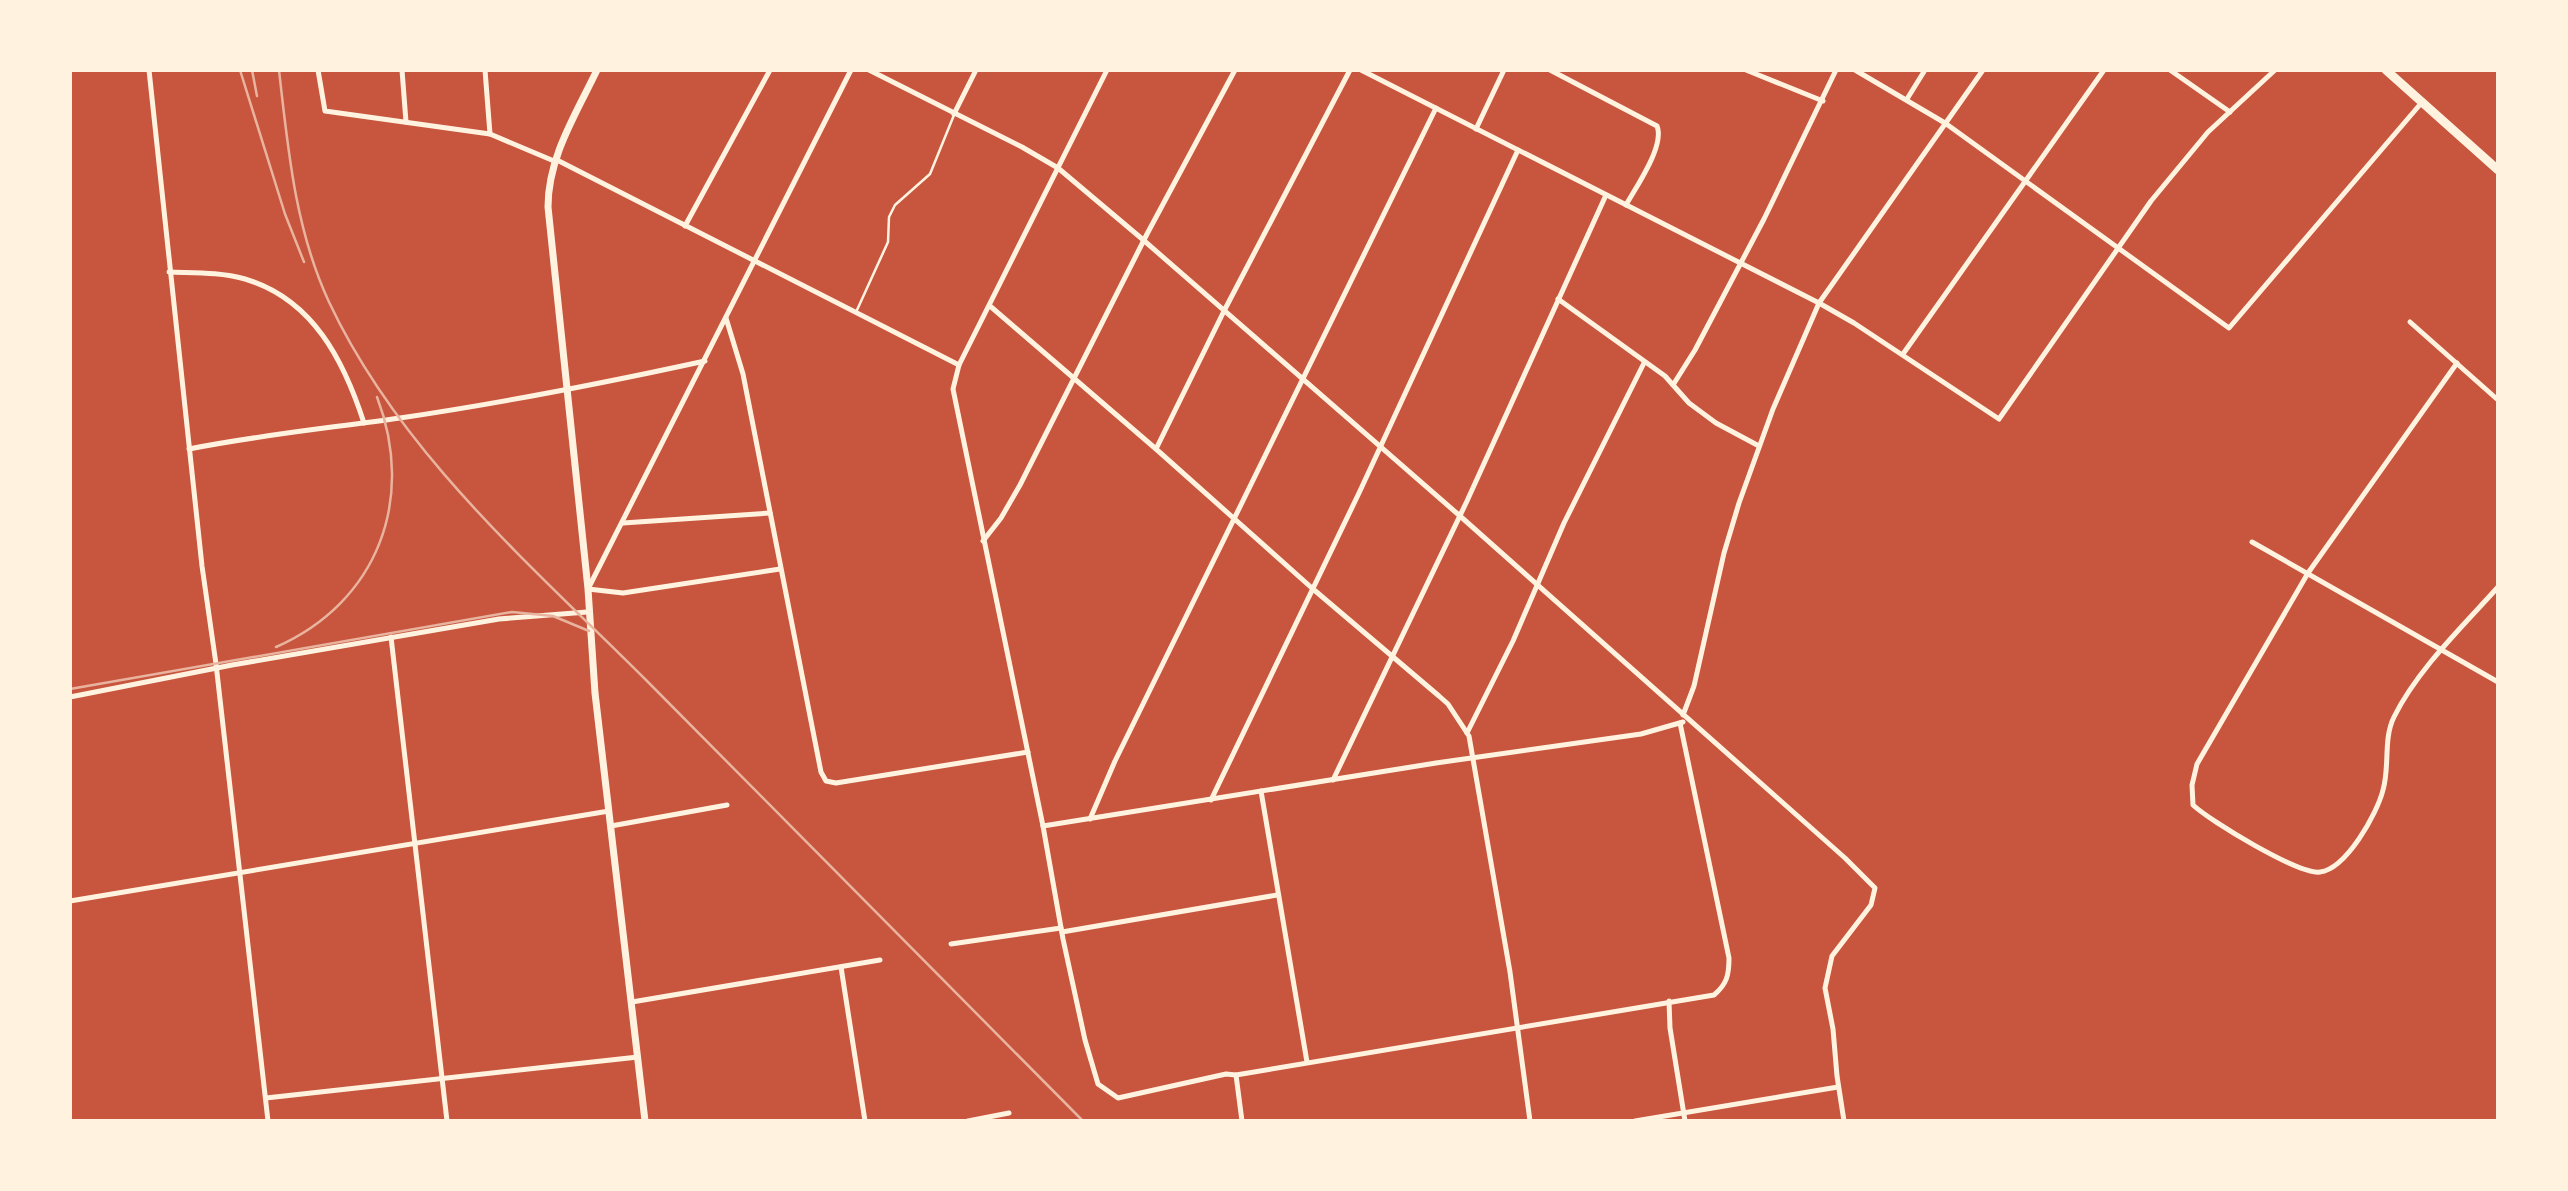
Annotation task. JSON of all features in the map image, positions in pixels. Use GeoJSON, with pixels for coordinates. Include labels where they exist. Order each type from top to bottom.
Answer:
{"type":"FeatureCollection","features":[{"type":"Feature","properties":{"kind":"main road"},"geometry":{"type":"LineString","coordinates":[[2386,70],[2498,170]]}},
{"type":"Feature","properties":{"kind":"street"},"geometry":{"type":"LineString","coordinates":[[149,70],[189,449],[268,1121]]}},
{"type":"Feature","properties":{"kind":"street"},"geometry":{"type":"LineString","coordinates":[[318,70],[326,111],[490,134],[554,160],[959,365]]}},
{"type":"Feature","properties":{"kind":"street"},"geometry":{"type":"LineString","coordinates":[[402,70],[407,122]]}},
{"type":"Feature","properties":{"kind":"street"},"geometry":{"type":"LineString","coordinates":[[485,70],[490,134]]}},
{"type":"Feature","properties":{"kind":"street"},"geometry":{"type":"LineString","coordinates":[[597,70],[554,160],[548,190],[548,207],[588,589],[587,612],[645,1121]]}},
{"type":"Feature","properties":{"kind":"street"},"geometry":{"type":"LineString","coordinates":[[685,226],[770,70]]}},
{"type":"Feature","properties":{"kind":"street"},"geometry":{"type":"LineString","coordinates":[[588,589],[851,70]]}},
{"type":"Feature","properties":{"kind":"street"},"geometry":{"type":"LineString","coordinates":[[869,70],[1058,168],[1460,516],[1845,858],[1875,888],[1871,905],[1832,956],[1825,988],[1833,1028],[1844,1121]]}},
{"type":"Feature","properties":{"kind":"street"},"geometry":{"type":"LineString","coordinates":[[954,114],[976,70]]}},
{"type":"Feature","properties":{"kind":"street"},"geometry":{"type":"LineString","coordinates":[[1108,70],[959,365],[953,389],[1062,930],[1093,1073],[1098,1084],[1118,1098],[1200,1079],[1714,995],[1724,987],[1729,972],[1729,958],[1680,723]]}},
{"type":"Feature","properties":{"kind":"street"},"geometry":{"type":"LineString","coordinates":[[983,541],[1001,518],[1020,485],[1144,240],[1184,170],[1235,70]]}},
{"type":"Feature","properties":{"kind":"street"},"geometry":{"type":"LineString","coordinates":[[1156,449],[1224,311],[1350,70]]}},
{"type":"Feature","properties":{"kind":"street"},"geometry":{"type":"LineString","coordinates":[[1361,70],[1819,303],[1903,354],[1999,419],[2118,246],[2167,181],[2208,132],[2275,70]]}},
{"type":"Feature","properties":{"kind":"street"},"geometry":{"type":"LineString","coordinates":[[1476,129],[1504,70]]}},
{"type":"Feature","properties":{"kind":"street"},"geometry":{"type":"LineString","coordinates":[[1550,70],[1657,126],[1658,143],[1626,205]]}},
{"type":"Feature","properties":{"kind":"street"},"geometry":{"type":"LineString","coordinates":[[1746,70],[1823,101]]}},
{"type":"Feature","properties":{"kind":"street"},"geometry":{"type":"LineString","coordinates":[[1673,385],[1695,350],[1741,263],[1836,70]]}},
{"type":"Feature","properties":{"kind":"street"},"geometry":{"type":"LineString","coordinates":[[1855,70],[1945,123],[2229,328],[2423,101]]}},
{"type":"Feature","properties":{"kind":"street"},"geometry":{"type":"LineString","coordinates":[[1907,99],[1925,70]]}},
{"type":"Feature","properties":{"kind":"street"},"geometry":{"type":"LineString","coordinates":[[1683,715],[1694,685],[1724,554],[1759,446],[1819,303],[1983,70]]}},
{"type":"Feature","properties":{"kind":"street"},"geometry":{"type":"LineString","coordinates":[[1903,354],[2104,70]]}},
{"type":"Feature","properties":{"kind":"street"},"geometry":{"type":"LineString","coordinates":[[2170,70],[2230,112]]}},
{"type":"Feature","properties":{"kind":"street"},"geometry":{"type":"LineString","coordinates":[[1090,819],[1115,761],[1436,108]]}},
{"type":"Feature","properties":{"kind":"street"},"geometry":{"type":"LineString","coordinates":[[1212,800],[1518,150]]}},
{"type":"Feature","properties":{"kind":"street"},"geometry":{"type":"LineString","coordinates":[[1333,780],[1460,516],[1606,195]]}},
{"type":"Feature","properties":{"kind":"street"},"geometry":{"type":"LineString","coordinates":[[169,272],[243,279],[272,291],[303,311],[322,334],[348,382],[364,423]]}},
{"type":"Feature","properties":{"kind":"street"},"geometry":{"type":"LineString","coordinates":[[1558,299],[1665,376],[1689,403],[1716,424],[1759,446]]}},
{"type":"Feature","properties":{"kind":"street"},"geometry":{"type":"LineString","coordinates":[[990,306],[1448,704],[1467,733],[1510,972],[1530,1121]]}},
{"type":"Feature","properties":{"kind":"street"},"geometry":{"type":"LineString","coordinates":[[726,318],[743,374],[821,772],[826,781],[836,783],[1028,752]]}},
{"type":"Feature","properties":{"kind":"street"},"geometry":{"type":"LineString","coordinates":[[2410,322],[2498,400]]}},
{"type":"Feature","properties":{"kind":"street"},"geometry":{"type":"LineString","coordinates":[[189,449],[566,390],[705,362]]}},
{"type":"Feature","properties":{"kind":"street"},"geometry":{"type":"LineString","coordinates":[[1467,733],[1513,641],[1564,523],[1644,363]]}},
{"type":"Feature","properties":{"kind":"street"},"geometry":{"type":"LineString","coordinates":[[2457,363],[2308,573],[2197,764],[2191,796],[2193,805],[2239,836],[2300,868],[2320,872],[2337,865],[2348,854],[2384,790],[2389,731],[2394,716],[2417,681],[2498,587]]}},
{"type":"Feature","properties":{"kind":"street"},"geometry":{"type":"LineString","coordinates":[[623,523],[770,513]]}},
{"type":"Feature","properties":{"kind":"street"},"geometry":{"type":"LineString","coordinates":[[2252,542],[2498,682]]}},
{"type":"Feature","properties":{"kind":"street"},"geometry":{"type":"LineString","coordinates":[[588,589],[623,593],[780,569]]}},
{"type":"Feature","properties":{"kind":"street"},"geometry":{"type":"LineString","coordinates":[[70,697],[499,619],[587,612]]}},
{"type":"Feature","properties":{"kind":"street"},"geometry":{"type":"LineString","coordinates":[[391,637],[447,1121]]}},
{"type":"Feature","properties":{"kind":"street"},"geometry":{"type":"LineString","coordinates":[[1043,826],[1641,734],[1689,720]]}},
{"type":"Feature","properties":{"kind":"street"},"geometry":{"type":"LineString","coordinates":[[1261,792],[1307,1062]]}},
{"type":"Feature","properties":{"kind":"street"},"geometry":{"type":"LineString","coordinates":[[611,826],[727,805]]}},
{"type":"Feature","properties":{"kind":"street"},"geometry":{"type":"LineString","coordinates":[[70,901],[609,811]]}},
{"type":"Feature","properties":{"kind":"street"},"geometry":{"type":"LineString","coordinates":[[951,944],[1062,930],[1277,895]]}},
{"type":"Feature","properties":{"kind":"street"},"geometry":{"type":"LineString","coordinates":[[632,1002],[880,960]]}},
{"type":"Feature","properties":{"kind":"street"},"geometry":{"type":"LineString","coordinates":[[841,967],[865,1121]]}},
{"type":"Feature","properties":{"kind":"street"},"geometry":{"type":"LineString","coordinates":[[1669,1002],[1670,1028],[1685,1121]]}},
{"type":"Feature","properties":{"kind":"street"},"geometry":{"type":"LineString","coordinates":[[266,1098],[638,1057]]}},
{"type":"Feature","properties":{"kind":"street"},"geometry":{"type":"LineString","coordinates":[[1236,1075],[1242,1121]]}},
{"type":"Feature","properties":{"kind":"street"},"geometry":{"type":"LineString","coordinates":[[1634,1121],[1838,1087]]}},
{"type":"Feature","properties":{"kind":"street"},"geometry":{"type":"LineString","coordinates":[[968,1121],[1009,1113]]}},
{"type":"Feature","properties":{"kind":"lane"},"geometry":{"type":"LineString","coordinates":[[856,313],[888,242],[889,216],[895,205],[930,174],[954,114]]}},
{"type":"Feature","properties":{"kind":"railway"},"geometry":{"type":"LineString","coordinates":[[240,70],[285,214],[304,262]]}},
{"type":"Feature","properties":{"kind":"railway"},"geometry":{"type":"LineString","coordinates":[[252,70],[257,96]]}},
{"type":"Feature","properties":{"kind":"railway"},"geometry":{"type":"LineString","coordinates":[[279,70],[295,188],[317,274],[358,357],[392,408],[430,457],[514,549],[1083,1121]]}},
{"type":"Feature","properties":{"kind":"railway"},"geometry":{"type":"LineString","coordinates":[[276,647],[311,628],[340,603],[363,575],[379,543],[389,509],[392,473],[388,435],[377,397]]}},
{"type":"Feature","properties":{"kind":"railway"},"geometry":{"type":"LineString","coordinates":[[70,689],[512,612],[553,616],[589,631]]}}]}
